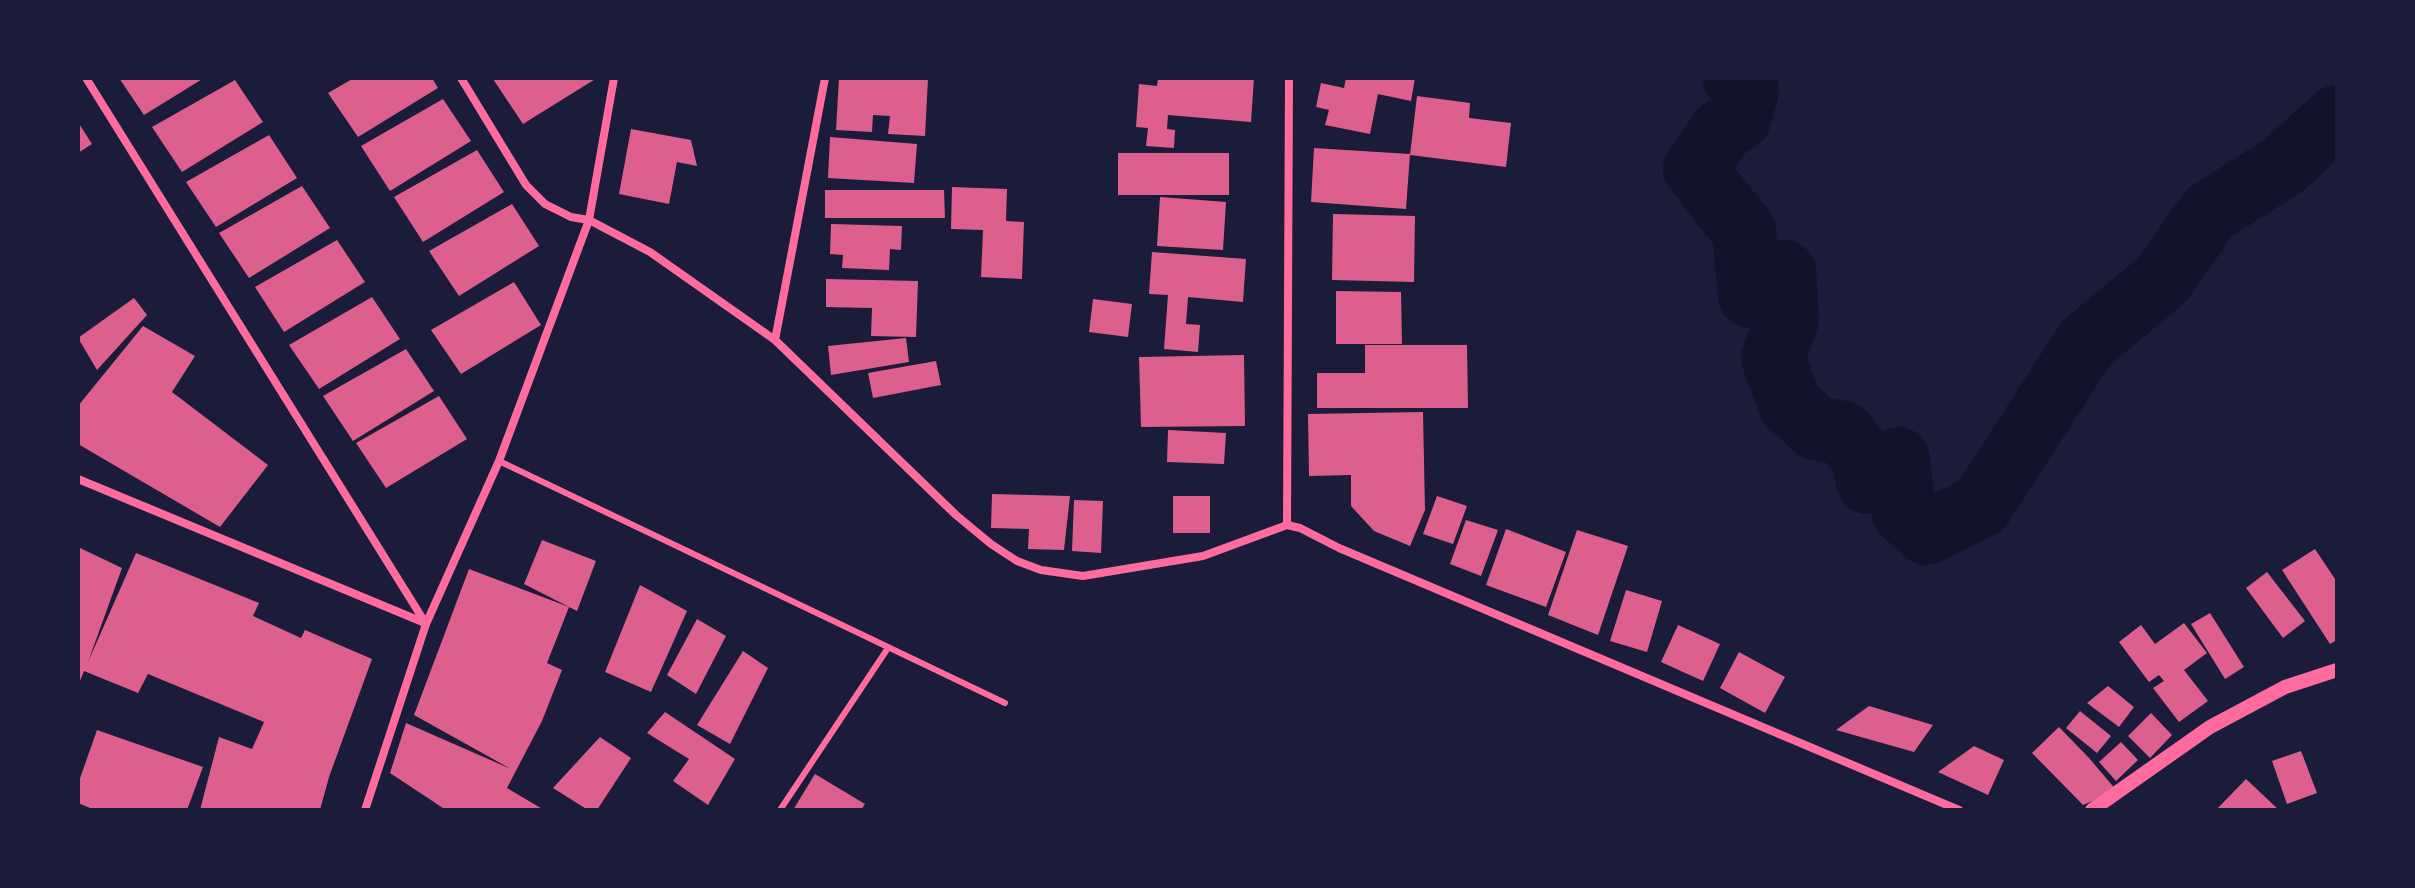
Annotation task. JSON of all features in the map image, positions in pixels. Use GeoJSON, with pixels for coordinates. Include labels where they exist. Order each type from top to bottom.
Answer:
{"type":"FeatureCollection","features":[{"type":"Feature","properties":{"kind":"street"},"geometry":{"type":"LineString","coordinates":[[86,78],[426,624]]}},
{"type":"Feature","properties":{"kind":"street"},"geometry":{"type":"LineString","coordinates":[[461,78],[526,185],[545,204],[558,212],[589,220],[650,252],[775,340],[956,515],[1017,561],[1041,570],[1083,576],[1203,556],[1287,525],[1300,528],[1354,554],[1959,810]]}},
{"type":"Feature","properties":{"kind":"street"},"geometry":{"type":"LineString","coordinates":[[365,810],[426,624],[499,461],[589,220],[614,78]]}},
{"type":"Feature","properties":{"kind":"street"},"geometry":{"type":"LineString","coordinates":[[775,340],[825,78]]}},
{"type":"Feature","properties":{"kind":"street"},"geometry":{"type":"LineString","coordinates":[[1287,525],[1289,78]]}},
{"type":"Feature","properties":{"kind":"street"},"geometry":{"type":"LineString","coordinates":[[78,479],[426,624]]}},
{"type":"Feature","properties":{"kind":"street"},"geometry":{"type":"LineString","coordinates":[[2092,810],[2210,727],[2285,687],[2337,670]]}},
{"type":"Feature","properties":{"kind":"lane"},"geometry":{"type":"LineString","coordinates":[[499,461],[1005,703]]}},
{"type":"Feature","properties":{"kind":"lane"},"geometry":{"type":"LineString","coordinates":[[780,810],[888,648]]}},
{"type":"Feature","properties":{"kind":"building"},"geometry":{"type":"Polygon","coordinates":[[[119,78],[204,78],[144,115],[119,78]]]}},
{"type":"Feature","properties":{"kind":"building"},"geometry":{"type":"Polygon","coordinates":[[[354,78],[432,78],[438,88],[358,137],[328,93],[354,78]]]}},
{"type":"Feature","properties":{"kind":"building"},"geometry":{"type":"Polygon","coordinates":[[[495,78],[597,78],[523,124],[493,79],[495,78]]]}},
{"type":"Feature","properties":{"kind":"building"},"geometry":{"type":"Polygon","coordinates":[[[839,78],[928,78],[925,136],[888,134],[890,116],[873,115],[872,132],[836,130],[839,78]]]}},
{"type":"Feature","properties":{"kind":"building"},"geometry":{"type":"Polygon","coordinates":[[[1158,78],[1254,78],[1251,122],[1168,115],[1167,129],[1175,130],[1174,148],[1146,146],[1148,128],[1136,127],[1139,84],[1157,86],[1158,78]]]}},
{"type":"Feature","properties":{"kind":"building"},"geometry":{"type":"Polygon","coordinates":[[[1346,78],[1415,78],[1411,101],[1378,94],[1370,134],[1325,125],[1329,110],[1316,107],[1321,83],[1344,88],[1346,78]]]}},
{"type":"Feature","properties":{"kind":"building"},"geometry":{"type":"Polygon","coordinates":[[[235,80],[263,122],[182,172],[152,127],[235,80]]]}},
{"type":"Feature","properties":{"kind":"building"},"geometry":{"type":"Polygon","coordinates":[[[1417,96],[1470,103],[1469,118],[1511,123],[1506,167],[1410,155],[1417,96]]]}},
{"type":"Feature","properties":{"kind":"building"},"geometry":{"type":"Polygon","coordinates":[[[443,99],[471,141],[390,191],[361,146],[443,99]]]}},
{"type":"Feature","properties":{"kind":"building"},"geometry":{"type":"Polygon","coordinates":[[[78,122],[92,144],[78,153],[78,122]]]}},
{"type":"Feature","properties":{"kind":"building"},"geometry":{"type":"Polygon","coordinates":[[[631,129],[691,140],[697,166],[677,162],[669,204],[619,194],[631,129]]]}},
{"type":"Feature","properties":{"kind":"building"},"geometry":{"type":"Polygon","coordinates":[[[269,135],[297,178],[216,227],[186,182],[269,135]]]}},
{"type":"Feature","properties":{"kind":"building"},"geometry":{"type":"Polygon","coordinates":[[[830,137],[917,144],[914,183],[828,178],[830,137]]]}},
{"type":"Feature","properties":{"kind":"building"},"geometry":{"type":"Polygon","coordinates":[[[1314,148],[1410,154],[1406,209],[1311,202],[1314,148]]]}},
{"type":"Feature","properties":{"kind":"building"},"geometry":{"type":"Polygon","coordinates":[[[477,150],[504,192],[423,242],[394,197],[477,150]]]}},
{"type":"Feature","properties":{"kind":"building"},"geometry":{"type":"Polygon","coordinates":[[[1118,153],[1229,153],[1229,195],[1118,195],[1118,153]]]}},
{"type":"Feature","properties":{"kind":"building"},"geometry":{"type":"Polygon","coordinates":[[[302,186],[330,228],[249,278],[219,233],[302,186]]]}},
{"type":"Feature","properties":{"kind":"building"},"geometry":{"type":"Polygon","coordinates":[[[952,187],[1007,189],[1006,221],[1024,222],[1022,279],[981,277],[983,230],[951,229],[952,187]]]}},
{"type":"Feature","properties":{"kind":"building"},"geometry":{"type":"Polygon","coordinates":[[[825,190],[944,190],[945,218],[825,218],[825,190]]]}},
{"type":"Feature","properties":{"kind":"building"},"geometry":{"type":"Polygon","coordinates":[[[1160,197],[1226,202],[1223,250],[1157,246],[1160,197]]]}},
{"type":"Feature","properties":{"kind":"building"},"geometry":{"type":"Polygon","coordinates":[[[512,204],[539,246],[459,296],[429,251],[512,204]]]}},
{"type":"Feature","properties":{"kind":"building"},"geometry":{"type":"Polygon","coordinates":[[[1333,214],[1415,216],[1414,282],[1332,280],[1333,214]]]}},
{"type":"Feature","properties":{"kind":"building"},"geometry":{"type":"Polygon","coordinates":[[[831,224],[902,226],[901,250],[890,249],[889,270],[842,268],[843,255],[830,254],[831,224]]]}},
{"type":"Feature","properties":{"kind":"building"},"geometry":{"type":"Polygon","coordinates":[[[337,240],[365,282],[284,332],[255,287],[337,240]]]}},
{"type":"Feature","properties":{"kind":"building"},"geometry":{"type":"Polygon","coordinates":[[[1152,252],[1246,259],[1243,302],[1188,297],[1186,324],[1200,325],[1198,352],[1164,349],[1168,295],[1149,294],[1152,252]]]}},
{"type":"Feature","properties":{"kind":"building"},"geometry":{"type":"Polygon","coordinates":[[[826,279],[918,281],[916,337],[871,336],[872,308],[826,307],[826,279]]]}},
{"type":"Feature","properties":{"kind":"building"},"geometry":{"type":"Polygon","coordinates":[[[514,282],[541,325],[461,374],[431,330],[514,282]]]}},
{"type":"Feature","properties":{"kind":"building"},"geometry":{"type":"Polygon","coordinates":[[[1336,291],[1401,292],[1402,344],[1336,344],[1336,291]]]}},
{"type":"Feature","properties":{"kind":"building"},"geometry":{"type":"Polygon","coordinates":[[[372,297],[400,339],[319,389],[289,345],[372,297]]]}},
{"type":"Feature","properties":{"kind":"building"},"geometry":{"type":"Polygon","coordinates":[[[134,298],[147,315],[97,370],[78,338],[134,298]]]}},
{"type":"Feature","properties":{"kind":"building"},"geometry":{"type":"Polygon","coordinates":[[[1093,299],[1132,304],[1128,337],[1089,332],[1093,299]]]}},
{"type":"Feature","properties":{"kind":"building"},"geometry":{"type":"Polygon","coordinates":[[[143,326],[195,356],[172,392],[268,465],[220,527],[78,444],[78,406],[143,326]]]}},
{"type":"Feature","properties":{"kind":"building"},"geometry":{"type":"Polygon","coordinates":[[[906,338],[909,362],[831,375],[828,346],[906,338]]]}},
{"type":"Feature","properties":{"kind":"building"},"geometry":{"type":"Polygon","coordinates":[[[1365,345],[1467,345],[1468,408],[1317,408],[1317,373],[1365,373],[1365,345]]]}},
{"type":"Feature","properties":{"kind":"building"},"geometry":{"type":"Polygon","coordinates":[[[406,349],[434,391],[353,441],[323,396],[406,349]]]}},
{"type":"Feature","properties":{"kind":"building"},"geometry":{"type":"Polygon","coordinates":[[[1244,355],[1245,426],[1141,427],[1139,357],[1244,355]]]}},
{"type":"Feature","properties":{"kind":"building"},"geometry":{"type":"Polygon","coordinates":[[[936,361],[941,385],[873,398],[868,373],[936,361]]]}},
{"type":"Feature","properties":{"kind":"building"},"geometry":{"type":"Polygon","coordinates":[[[439,396],[467,439],[386,488],[356,443],[439,396]]]}},
{"type":"Feature","properties":{"kind":"building"},"geometry":{"type":"Polygon","coordinates":[[[1423,412],[1425,510],[1410,546],[1374,531],[1351,506],[1351,475],[1309,476],[1308,414],[1423,412]]]}},
{"type":"Feature","properties":{"kind":"building"},"geometry":{"type":"Polygon","coordinates":[[[1168,430],[1226,433],[1224,464],[1167,462],[1168,430]]]}},
{"type":"Feature","properties":{"kind":"building"},"geometry":{"type":"Polygon","coordinates":[[[992,494],[1070,496],[1064,550],[1028,549],[1029,529],[991,528],[992,494]]]}},
{"type":"Feature","properties":{"kind":"building"},"geometry":{"type":"Polygon","coordinates":[[[1173,496],[1210,496],[1210,533],[1173,533],[1173,496]]]}},
{"type":"Feature","properties":{"kind":"building"},"geometry":{"type":"Polygon","coordinates":[[[1437,496],[1467,506],[1453,544],[1423,534],[1437,496]]]}},
{"type":"Feature","properties":{"kind":"building"},"geometry":{"type":"Polygon","coordinates":[[[1074,500],[1103,501],[1101,553],[1072,551],[1074,500]]]}},
{"type":"Feature","properties":{"kind":"building"},"geometry":{"type":"Polygon","coordinates":[[[1466,520],[1498,530],[1481,576],[1450,564],[1466,520]]]}},
{"type":"Feature","properties":{"kind":"building"},"geometry":{"type":"Polygon","coordinates":[[[1506,529],[1566,552],[1546,607],[1486,585],[1506,529]]]}},
{"type":"Feature","properties":{"kind":"building"},"geometry":{"type":"Polygon","coordinates":[[[1577,530],[1628,546],[1598,635],[1548,615],[1577,530]]]}},
{"type":"Feature","properties":{"kind":"building"},"geometry":{"type":"Polygon","coordinates":[[[542,540],[596,561],[577,611],[524,584],[542,540]]]}},
{"type":"Feature","properties":{"kind":"building"},"geometry":{"type":"Polygon","coordinates":[[[78,547],[122,568],[88,662],[136,553],[259,603],[253,616],[301,638],[305,630],[372,659],[320,810],[200,810],[219,737],[252,749],[264,722],[148,674],[138,693],[84,671],[78,686],[78,547]]]}},
{"type":"Feature","properties":{"kind":"building"},"geometry":{"type":"Polygon","coordinates":[[[2315,549],[2337,582],[2337,640],[2330,644],[2282,570],[2315,549]]]}},
{"type":"Feature","properties":{"kind":"building"},"geometry":{"type":"Polygon","coordinates":[[[469,569],[569,607],[547,663],[562,670],[542,721],[507,788],[544,810],[446,810],[390,773],[406,723],[511,769],[414,715],[469,569]]]}},
{"type":"Feature","properties":{"kind":"building"},"geometry":{"type":"Polygon","coordinates":[[[2267,572],[2305,621],[2283,638],[2246,588],[2267,572]]]}},
{"type":"Feature","properties":{"kind":"building"},"geometry":{"type":"Polygon","coordinates":[[[640,585],[687,611],[651,692],[605,672],[640,585]]]}},
{"type":"Feature","properties":{"kind":"building"},"geometry":{"type":"Polygon","coordinates":[[[1626,590],[1662,601],[1647,652],[1610,641],[1626,590]]]}},
{"type":"Feature","properties":{"kind":"building"},"geometry":{"type":"Polygon","coordinates":[[[2210,613],[2244,667],[2225,679],[2191,624],[2210,613]]]}},
{"type":"Feature","properties":{"kind":"building"},"geometry":{"type":"Polygon","coordinates":[[[697,619],[726,636],[696,694],[667,675],[697,619]]]}},
{"type":"Feature","properties":{"kind":"building"},"geometry":{"type":"Polygon","coordinates":[[[2184,623],[2207,653],[2184,670],[2208,701],[2179,722],[2153,688],[2164,681],[2159,675],[2149,682],[2119,642],[2141,625],[2155,644],[2184,623]]]}},
{"type":"Feature","properties":{"kind":"building"},"geometry":{"type":"Polygon","coordinates":[[[1678,625],[1720,644],[1703,681],[1661,662],[1678,625]]]}},
{"type":"Feature","properties":{"kind":"building"},"geometry":{"type":"Polygon","coordinates":[[[743,651],[768,668],[730,744],[697,725],[743,651]]]}},
{"type":"Feature","properties":{"kind":"building"},"geometry":{"type":"Polygon","coordinates":[[[1739,652],[1785,677],[1765,713],[1720,688],[1739,652]]]}},
{"type":"Feature","properties":{"kind":"building"},"geometry":{"type":"Polygon","coordinates":[[[2108,686],[2134,707],[2119,727],[2087,703],[2108,686]]]}},
{"type":"Feature","properties":{"kind":"building"},"geometry":{"type":"Polygon","coordinates":[[[1869,706],[1933,725],[1914,752],[1836,730],[1869,706]]]}},
{"type":"Feature","properties":{"kind":"building"},"geometry":{"type":"Polygon","coordinates":[[[2080,711],[2111,736],[2097,753],[2066,728],[2080,711]]]}},
{"type":"Feature","properties":{"kind":"building"},"geometry":{"type":"Polygon","coordinates":[[[665,712],[735,759],[708,805],[673,781],[689,759],[647,733],[665,712]]]}},
{"type":"Feature","properties":{"kind":"building"},"geometry":{"type":"Polygon","coordinates":[[[2151,713],[2172,735],[2150,758],[2128,736],[2151,713]]]}},
{"type":"Feature","properties":{"kind":"building"},"geometry":{"type":"Polygon","coordinates":[[[2059,727],[2117,791],[2083,805],[2032,753],[2059,727]]]}},
{"type":"Feature","properties":{"kind":"building"},"geometry":{"type":"Polygon","coordinates":[[[97,730],[203,767],[187,810],[95,810],[78,803],[78,784],[97,730]]]}},
{"type":"Feature","properties":{"kind":"building"},"geometry":{"type":"Polygon","coordinates":[[[600,737],[631,758],[597,810],[588,810],[553,788],[600,737]]]}},
{"type":"Feature","properties":{"kind":"building"},"geometry":{"type":"Polygon","coordinates":[[[2121,742],[2138,760],[2116,781],[2099,762],[2121,742]]]}},
{"type":"Feature","properties":{"kind":"building"},"geometry":{"type":"Polygon","coordinates":[[[1974,746],[2004,760],[1988,795],[1938,772],[1974,746]]]}},
{"type":"Feature","properties":{"kind":"building"},"geometry":{"type":"Polygon","coordinates":[[[2301,751],[2317,793],[2287,804],[2272,761],[2301,751]]]}},
{"type":"Feature","properties":{"kind":"building"},"geometry":{"type":"Polygon","coordinates":[[[815,774],[865,804],[861,810],[793,810],[815,774]]]}},
{"type":"Feature","properties":{"kind":"building"},"geometry":{"type":"Polygon","coordinates":[[[2246,779],[2279,810],[2216,810],[2246,779]]]}},
{"type":"Feature","properties":{"kind":"waterway"},"geometry":{"type":"LineString","coordinates":[[1735,78],[1747,90],[1739,119],[1722,130],[1695,169],[1744,231],[1750,296],[1784,272],[1787,319],[1773,358],[1790,404],[1816,428],[1843,433],[1863,458],[1868,482],[1898,459],[1904,513],[1927,533],[1981,506],[2086,343],[2162,280],[2209,213],[2284,165],[2337,117]]}}]}
